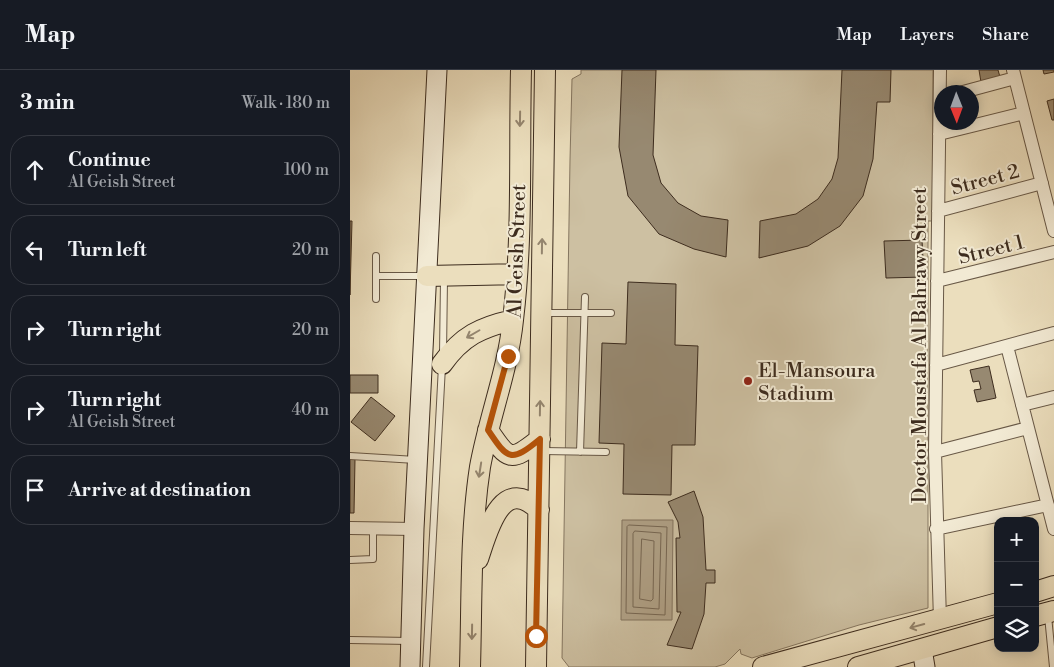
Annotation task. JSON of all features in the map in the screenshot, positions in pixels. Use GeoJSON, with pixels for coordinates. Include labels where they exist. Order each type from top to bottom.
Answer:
{"type":"FeatureCollection","features":[{"type":"Feature","properties":{"kind":"main road","name":"Al Geish Street"},"geometry":{"type":"LineString","coordinates":[[470,667],[476,502],[488,430],[500,393],[514,320],[517,274],[521,70]]}},
{"type":"Feature","properties":{"kind":"main road","name":"Al Geish Street"},"geometry":{"type":"LineString","coordinates":[[537,666],[545,70]]}},
{"type":"Feature","properties":{"kind":"main road"},"geometry":{"type":"LineString","coordinates":[[436,276],[517,274]]}},
{"type":"Feature","properties":{"kind":"main road"},"geometry":{"type":"LineString","coordinates":[[442,364],[454,347],[472,334],[492,324],[514,320]]}},
{"type":"Feature","properties":{"kind":"main road"},"geometry":{"type":"LineString","coordinates":[[488,430],[503,452],[511,455],[520,454],[540,445]]}},
{"type":"Feature","properties":{"kind":"main road"},"geometry":{"type":"LineString","coordinates":[[472,576],[498,507],[508,500],[519,498],[530,502],[539,510]]}},
{"type":"Feature","properties":{"kind":"main road"},"geometry":{"type":"LineString","coordinates":[[1039,591],[1054,586]]}},
{"type":"Feature","properties":{"kind":"main road"},"geometry":{"type":"LineString","coordinates":[[763,667],[994,604]]}},
{"type":"Feature","properties":{"kind":"main road"},"geometry":{"type":"LineString","coordinates":[[858,667],[923,658],[994,630]]}},
{"type":"Feature","properties":{"kind":"street"},"geometry":{"type":"LineString","coordinates":[[410,667],[418,460],[436,276],[437,70]]}},
{"type":"Feature","properties":{"kind":"street","name":"Doctor Moustafa Al Bahrawy Street"},"geometry":{"type":"LineString","coordinates":[[940,70],[940,85]]}},
{"type":"Feature","properties":{"kind":"street"},"geometry":{"type":"LineString","coordinates":[[979,86],[1014,74],[1054,231]]}},
{"type":"Feature","properties":{"kind":"street"},"geometry":{"type":"LineString","coordinates":[[939,134],[1024,113]]}},
{"type":"Feature","properties":{"kind":"street","name":"Doctor Moustafa Al Bahrawy Street"},"geometry":{"type":"LineString","coordinates":[[939,130],[935,452],[940,620]]}},
{"type":"Feature","properties":{"kind":"street","name":"Street 2"},"geometry":{"type":"LineString","coordinates":[[938,211],[1042,183]]}},
{"type":"Feature","properties":{"kind":"street","name":"Street 1"},"geometry":{"type":"LineString","coordinates":[[937,281],[1054,252]]}},
{"type":"Feature","properties":{"kind":"street"},"geometry":{"type":"LineString","coordinates":[[936,365],[1054,333]]}},
{"type":"Feature","properties":{"kind":"street"},"geometry":{"type":"LineString","coordinates":[[1007,346],[1054,529]]}},
{"type":"Feature","properties":{"kind":"street"},"geometry":{"type":"LineString","coordinates":[[1022,405],[1054,397]]}},
{"type":"Feature","properties":{"kind":"street"},"geometry":{"type":"LineString","coordinates":[[935,452],[1028,428]]}},
{"type":"Feature","properties":{"kind":"street"},"geometry":{"type":"LineString","coordinates":[[936,529],[1048,505]]}},
{"type":"Feature","properties":{"kind":"street"},"geometry":{"type":"LineString","coordinates":[[350,528],[414,528]]}},
{"type":"Feature","properties":{"kind":"lane"},"geometry":{"type":"LineString","coordinates":[[376,256],[376,299]]}},
{"type":"Feature","properties":{"kind":"lane"},"geometry":{"type":"LineString","coordinates":[[376,276],[436,276],[442,364],[426,667]]}},
{"type":"Feature","properties":{"kind":"lane"},"geometry":{"type":"LineString","coordinates":[[580,452],[585,297]]}},
{"type":"Feature","properties":{"kind":"lane"},"geometry":{"type":"LineString","coordinates":[[541,312],[611,313]]}},
{"type":"Feature","properties":{"kind":"lane"},"geometry":{"type":"LineString","coordinates":[[540,445],[580,452],[606,452]]}},
{"type":"Feature","properties":{"kind":"lane"},"geometry":{"type":"LineString","coordinates":[[350,456],[418,460]]}},
{"type":"Feature","properties":{"kind":"lane"},"geometry":{"type":"LineString","coordinates":[[350,560],[373,559],[373,528]]}},
{"type":"Feature","properties":{"kind":"lane"},"geometry":{"type":"LineString","coordinates":[[1045,613],[1053,667]]}},
{"type":"Feature","properties":{"kind":"lane"},"geometry":{"type":"LineString","coordinates":[[350,640],[411,641]]}},
{"type":"Feature","properties":{"kind":"shaded area","name":"El-Mansoura Stadium"},"geometry":{"type":"Polygon","coordinates":[[[581,70],[933,70],[933,221],[928,221],[928,608],[859,625],[752,658],[741,654],[740,649],[725,664],[715,667],[569,667],[562,658],[572,79],[581,74],[581,70]]]}},
{"type":"Feature","properties":{"kind":"water"},"geometry":{"type":"Polygon","coordinates":[[[622,520],[673,520],[672,620],[621,620],[622,520]]]}},
{"type":"Feature","properties":{"kind":"building"},"geometry":{"type":"Polygon","coordinates":[[[622,70],[656,70],[653,155],[661,183],[678,203],[701,216],[728,220],[726,257],[694,249],[659,234],[628,196],[619,147],[622,70]]]}},
{"type":"Feature","properties":{"kind":"building"},"geometry":{"type":"Polygon","coordinates":[[[842,70],[891,70],[890,102],[877,102],[873,159],[863,196],[840,226],[808,246],[759,258],[760,221],[796,214],[818,199],[832,179],[838,158],[842,70]]]}},
{"type":"Feature","properties":{"kind":"building"},"geometry":{"type":"Polygon","coordinates":[[[979,70],[998,70],[1000,77],[981,82],[979,70]]]}},
{"type":"Feature","properties":{"kind":"building"},"geometry":{"type":"Polygon","coordinates":[[[1043,70],[1054,70],[1054,72],[1044,74],[1043,70]]]}},
{"type":"Feature","properties":{"kind":"building"},"geometry":{"type":"Polygon","coordinates":[[[1054,99],[1054,120],[1052,120],[1047,101],[1054,99]]]}},
{"type":"Feature","properties":{"kind":"building"},"geometry":{"type":"Polygon","coordinates":[[[350,221],[352,221],[350,295],[350,221]]]}},
{"type":"Feature","properties":{"kind":"building"},"geometry":{"type":"Polygon","coordinates":[[[922,240],[924,277],[886,278],[884,241],[922,240]]]}},
{"type":"Feature","properties":{"kind":"building"},"geometry":{"type":"Polygon","coordinates":[[[628,282],[676,284],[675,345],[698,346],[695,445],[672,445],[671,495],[623,494],[624,444],[599,443],[602,343],[626,344],[628,282]]]}},
{"type":"Feature","properties":{"kind":"building"},"geometry":{"type":"Polygon","coordinates":[[[989,366],[996,398],[977,402],[974,390],[981,389],[979,381],[973,382],[970,370],[989,366]]]}},
{"type":"Feature","properties":{"kind":"building"},"geometry":{"type":"Polygon","coordinates":[[[350,375],[378,375],[378,393],[350,393],[350,375]]]}},
{"type":"Feature","properties":{"kind":"building"},"geometry":{"type":"Polygon","coordinates":[[[371,397],[395,416],[375,441],[351,422],[371,397]]]}},
{"type":"Feature","properties":{"kind":"building"},"geometry":{"type":"Polygon","coordinates":[[[350,459],[355,459],[354,513],[350,513],[350,459]]]}},
{"type":"Feature","properties":{"kind":"building"},"geometry":{"type":"Polygon","coordinates":[[[694,491],[703,517],[706,570],[715,570],[715,583],[706,583],[704,614],[692,649],[667,645],[681,612],[677,612],[676,538],[680,538],[678,522],[668,502],[694,491]]]}},
{"type":"Feature","properties":{"kind":"place","name":"El-Mansoura Stadium"},"geometry":{"type":"Point","coordinates":[748,381]}},
{"type":"Feature","properties":{"kind":"route"},"geometry":{"type":"LineString","coordinates":[[508,356],[500,393],[488,430],[503,452],[511,455],[520,454],[540,439],[536,636]]}}]}
